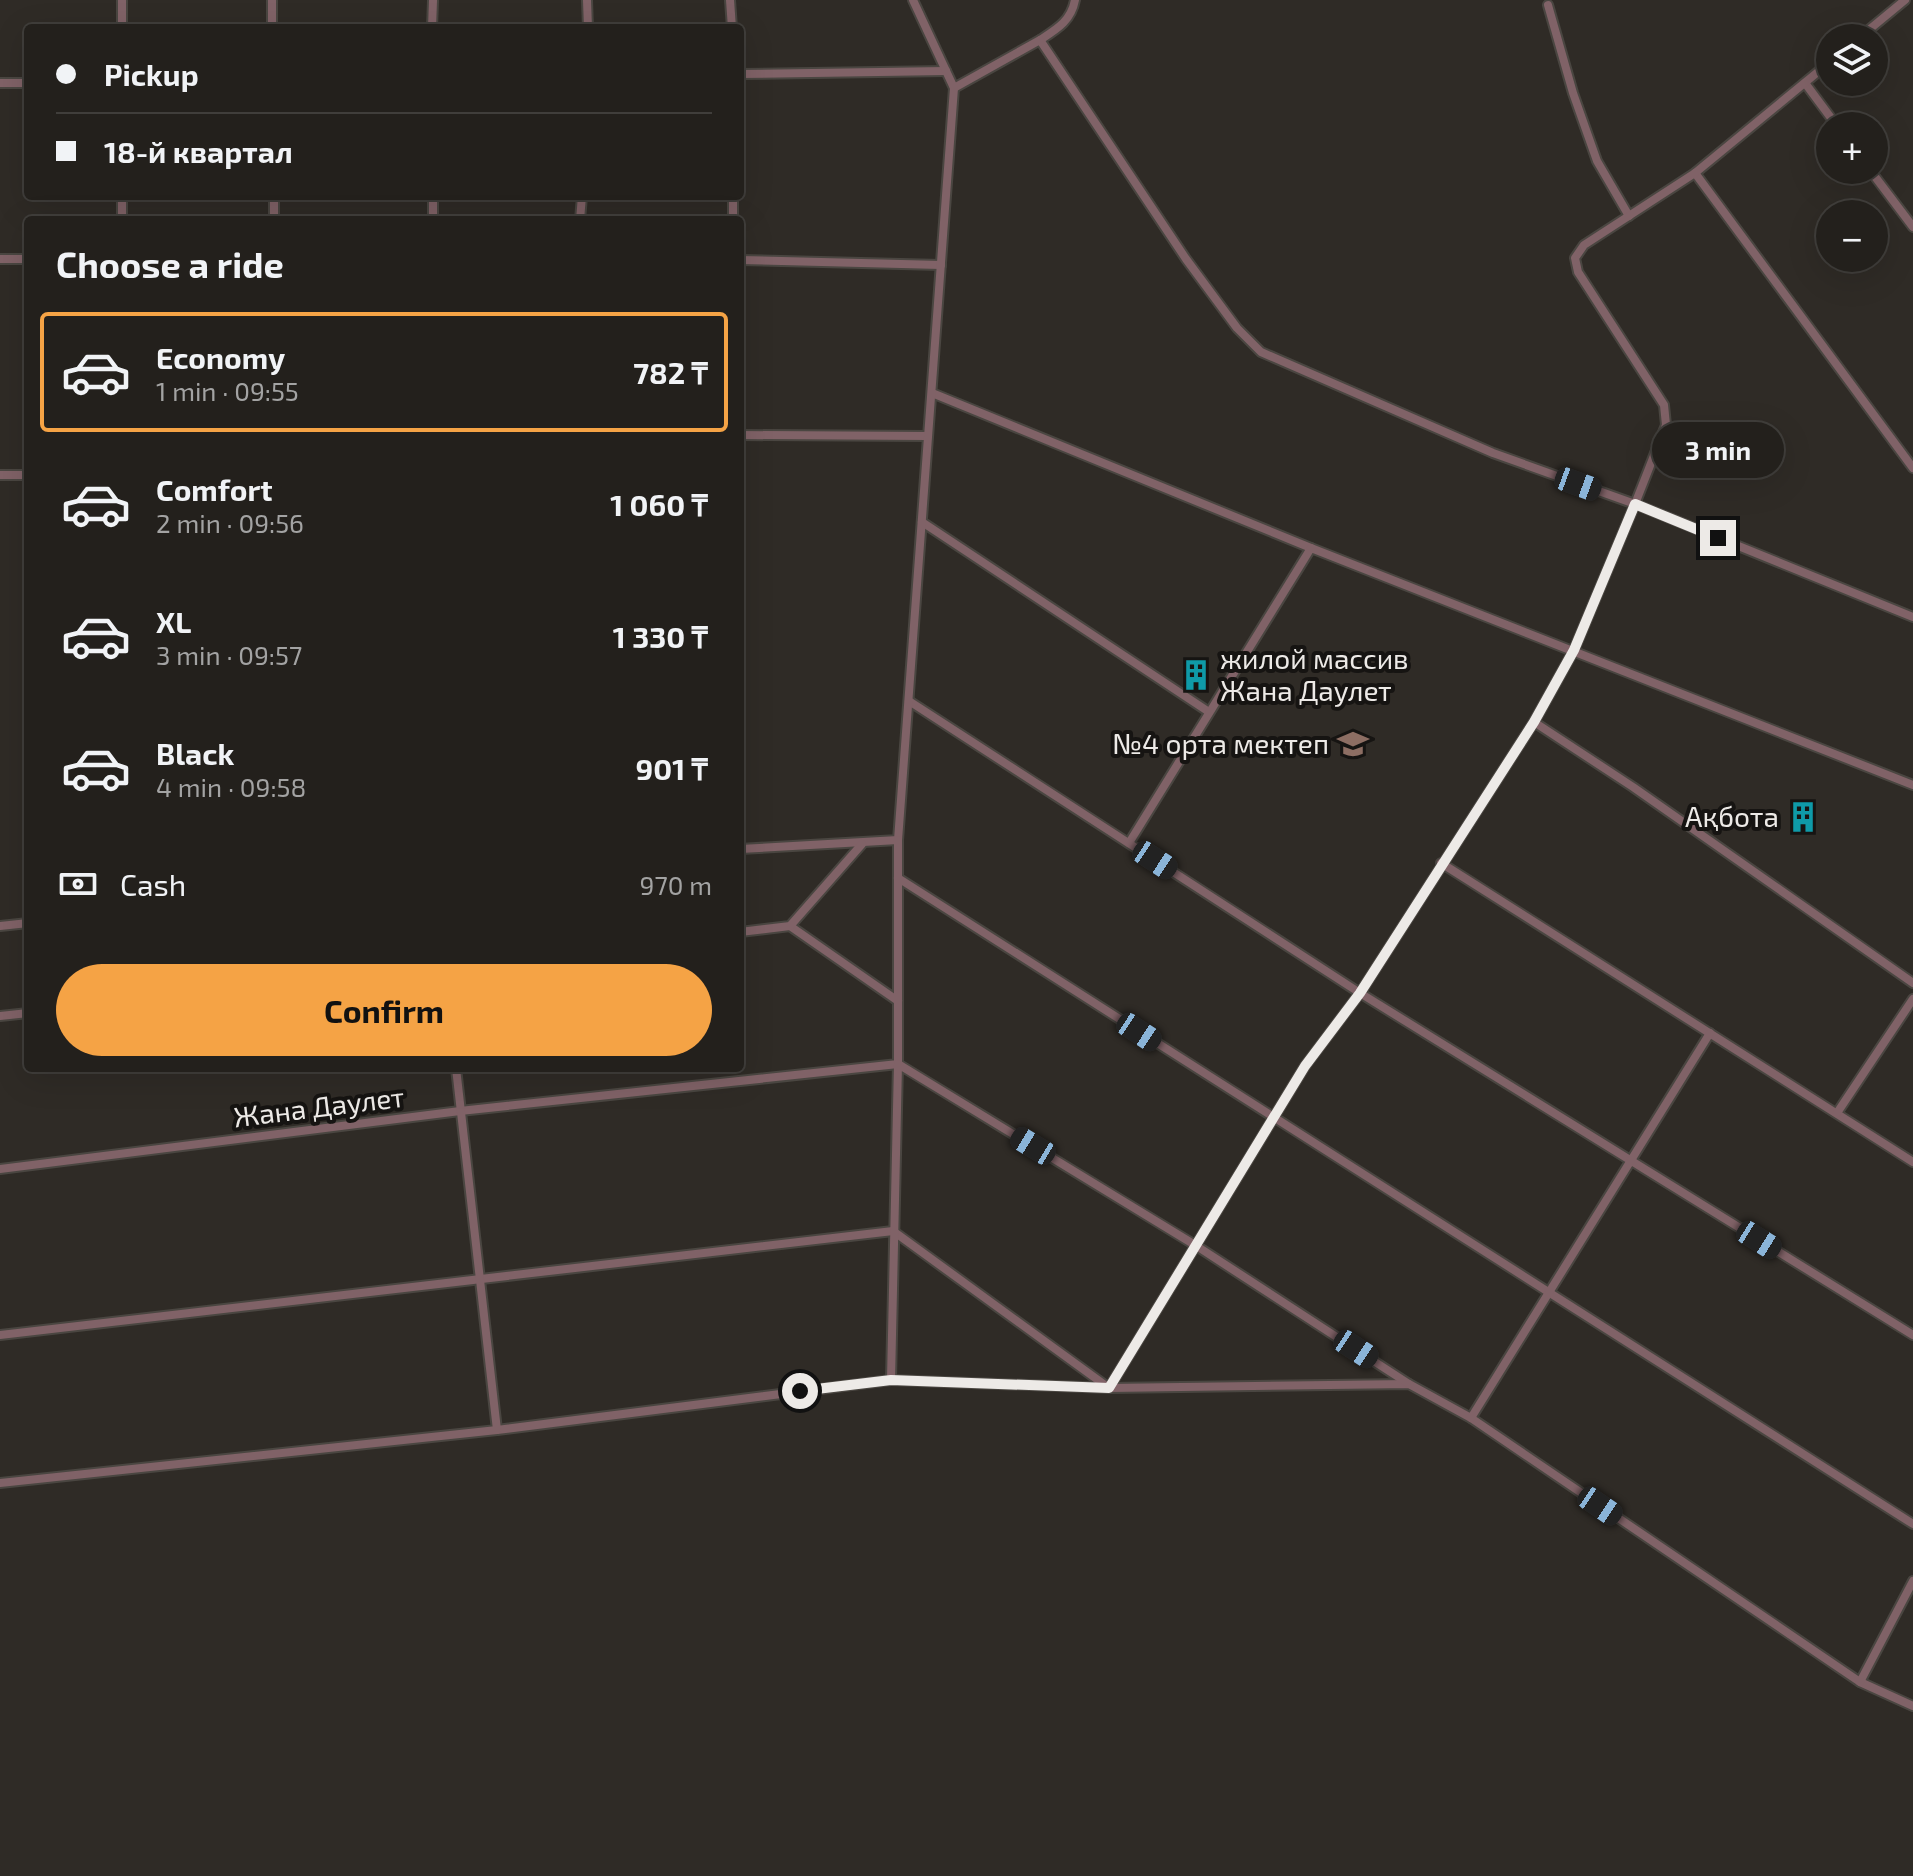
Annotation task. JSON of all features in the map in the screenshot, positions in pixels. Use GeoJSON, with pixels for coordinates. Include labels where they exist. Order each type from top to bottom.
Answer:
{"type":"FeatureCollection","features":[{"type":"Feature","properties":{"kind":"street"},"geometry":{"type":"LineString","coordinates":[[122,0],[122,24]]}},
{"type":"Feature","properties":{"kind":"street"},"geometry":{"type":"LineString","coordinates":[[272,0],[272,24]]}},
{"type":"Feature","properties":{"kind":"street"},"geometry":{"type":"LineString","coordinates":[[432,24],[433,0]]}},
{"type":"Feature","properties":{"kind":"street"},"geometry":{"type":"LineString","coordinates":[[587,0],[588,24]]}},
{"type":"Feature","properties":{"kind":"street"},"geometry":{"type":"LineString","coordinates":[[730,0],[732,24]]}},
{"type":"Feature","properties":{"kind":"street"},"geometry":{"type":"LineString","coordinates":[[891,1380],[898,1064],[898,840],[954,88],[913,0]]}},
{"type":"Feature","properties":{"kind":"street"},"geometry":{"type":"LineString","coordinates":[[954,88],[1063,26],[1073,11],[1075,0]]}},
{"type":"Feature","properties":{"kind":"street"},"geometry":{"type":"LineString","coordinates":[[1876,24],[1905,0]]}},
{"type":"Feature","properties":{"kind":"street"},"geometry":{"type":"LineString","coordinates":[[1548,5],[1573,93],[1597,161],[1629,216]]}},
{"type":"Feature","properties":{"kind":"street"},"geometry":{"type":"LineString","coordinates":[[1040,40],[1186,259],[1237,328],[1261,352],[1493,453],[1635,504],[1913,617]]}},
{"type":"Feature","properties":{"kind":"street"},"geometry":{"type":"LineString","coordinates":[[744,74],[946,71]]}},
{"type":"Feature","properties":{"kind":"street"},"geometry":{"type":"LineString","coordinates":[[1109,1388],[1305,1066],[1360,993],[1534,722],[1574,650],[1635,504],[1666,425],[1664,405],[1578,272],[1575,258],[1584,245],[1695,173],[1816,74]]}},
{"type":"Feature","properties":{"kind":"street"},"geometry":{"type":"LineString","coordinates":[[0,83],[24,83]]}},
{"type":"Feature","properties":{"kind":"street"},"geometry":{"type":"LineString","coordinates":[[1805,83],[1827,112]]}},
{"type":"Feature","properties":{"kind":"street"},"geometry":{"type":"LineString","coordinates":[[1695,173],[1913,468]]}},
{"type":"Feature","properties":{"kind":"street"},"geometry":{"type":"LineString","coordinates":[[1881,184],[1913,227]]}},
{"type":"Feature","properties":{"kind":"street"},"geometry":{"type":"LineString","coordinates":[[0,259],[24,259]]}},
{"type":"Feature","properties":{"kind":"street"},"geometry":{"type":"LineString","coordinates":[[744,260],[941,265]]}},
{"type":"Feature","properties":{"kind":"street"},"geometry":{"type":"LineString","coordinates":[[932,393],[1311,548],[1913,785]]}},
{"type":"Feature","properties":{"kind":"street"},"geometry":{"type":"LineString","coordinates":[[744,435],[928,436]]}},
{"type":"Feature","properties":{"kind":"street"},"geometry":{"type":"LineString","coordinates":[[0,475],[24,475]]}},
{"type":"Feature","properties":{"kind":"street"},"geometry":{"type":"LineString","coordinates":[[922,522],[1209,712]]}},
{"type":"Feature","properties":{"kind":"street"},"geometry":{"type":"LineString","coordinates":[[1129,843],[1311,548]]}},
{"type":"Feature","properties":{"kind":"street"},"geometry":{"type":"LineString","coordinates":[[909,701],[1360,993],[1913,1335]]}},
{"type":"Feature","properties":{"kind":"street"},"geometry":{"type":"LineString","coordinates":[[1534,722],[1609,770],[1913,983]]}},
{"type":"Feature","properties":{"kind":"street"},"geometry":{"type":"LineString","coordinates":[[744,849],[898,840]]}},
{"type":"Feature","properties":{"kind":"street"},"geometry":{"type":"LineString","coordinates":[[790,926],[862,844]]}},
{"type":"Feature","properties":{"kind":"street"},"geometry":{"type":"LineString","coordinates":[[1441,863],[1913,1162]]}},
{"type":"Feature","properties":{"kind":"street"},"geometry":{"type":"LineString","coordinates":[[898,878],[1913,1524]]}},
{"type":"Feature","properties":{"kind":"street"},"geometry":{"type":"LineString","coordinates":[[0,926],[24,923]]}},
{"type":"Feature","properties":{"kind":"street"},"geometry":{"type":"LineString","coordinates":[[744,932],[790,926],[898,1001]]}},
{"type":"Feature","properties":{"kind":"street"},"geometry":{"type":"LineString","coordinates":[[1837,1113],[1913,999]]}},
{"type":"Feature","properties":{"kind":"street"},"geometry":{"type":"LineString","coordinates":[[0,1016],[24,1013]]}},
{"type":"Feature","properties":{"kind":"street"},"geometry":{"type":"LineString","coordinates":[[1471,1418],[1710,1033]]}},
{"type":"Feature","properties":{"kind":"street"},"geometry":{"type":"LineString","coordinates":[[898,1064],[1195,1245],[1409,1384],[1471,1418],[1860,1682],[1913,1706]]}},
{"type":"Feature","properties":{"kind":"street","name":"Жана Даулет"},"geometry":{"type":"LineString","coordinates":[[0,1169],[460,1111],[898,1064]]}},
{"type":"Feature","properties":{"kind":"street"},"geometry":{"type":"LineString","coordinates":[[456,1072],[497,1430]]}},
{"type":"Feature","properties":{"kind":"street"},"geometry":{"type":"LineString","coordinates":[[0,1335],[893,1231],[1109,1388]]}},
{"type":"Feature","properties":{"kind":"street"},"geometry":{"type":"LineString","coordinates":[[0,1483],[497,1430],[891,1380],[1109,1388],[1409,1384]]}},
{"type":"Feature","properties":{"kind":"street"},"geometry":{"type":"LineString","coordinates":[[1860,1682],[1913,1581]]}},
{"type":"Feature","properties":{"kind":"place","name":"жилой массив Жана Даулет"},"geometry":{"type":"Point","coordinates":[1196,675]}},
{"type":"Feature","properties":{"kind":"place","name":"№4 орта мектеп"},"geometry":{"type":"Point","coordinates":[1353,744]}},
{"type":"Feature","properties":{"kind":"place","name":"Ақбота"},"geometry":{"type":"Point","coordinates":[1803,817]}},
{"type":"Feature","properties":{"kind":"route"},"geometry":{"type":"LineString","coordinates":[[800,1391],[891,1380],[1109,1388],[1305,1066],[1360,993],[1534,722],[1574,650],[1635,504],[1718,538]]}}]}
